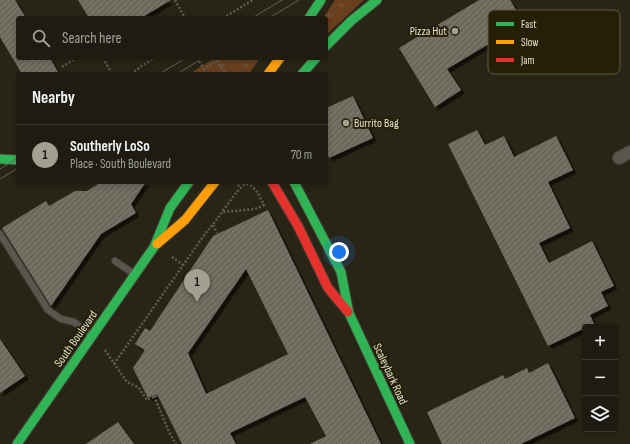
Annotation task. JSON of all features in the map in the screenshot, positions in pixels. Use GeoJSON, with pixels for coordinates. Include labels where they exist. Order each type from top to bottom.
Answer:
{"type":"FeatureCollection","features":[{"type":"Feature","properties":{"kind":"main road"},"geometry":{"type":"LineString","coordinates":[[310,16],[322,0]]}},
{"type":"Feature","properties":{"kind":"main road"},"geometry":{"type":"LineString","coordinates":[[328,44],[351,21],[377,0]]}},
{"type":"Feature","properties":{"kind":"main road"},"geometry":{"type":"LineString","coordinates":[[270,72],[278,60]]}},
{"type":"Feature","properties":{"kind":"main road"},"geometry":{"type":"LineString","coordinates":[[304,72],[314,60]]}},
{"type":"Feature","properties":{"kind":"main road"},"geometry":{"type":"LineString","coordinates":[[0,159],[16,160]]}},
{"type":"Feature","properties":{"kind":"main road","name":"South Boulevard"},"geometry":{"type":"LineString","coordinates":[[164,234],[170,208],[188,184]]}},
{"type":"Feature","properties":{"kind":"main road","name":"South Boulevard"},"geometry":{"type":"LineString","coordinates":[[17,444],[154,247],[164,234],[185,220],[213,184]]}},
{"type":"Feature","properties":{"kind":"main road","name":"Scaleybark Road"},"geometry":{"type":"LineString","coordinates":[[273,184],[298,226],[328,288],[349,313]]}},
{"type":"Feature","properties":{"kind":"main road","name":"Scaleybark Road"},"geometry":{"type":"LineString","coordinates":[[295,184],[341,272],[349,313],[410,444]]}},
{"type":"Feature","properties":{"kind":"street"},"geometry":{"type":"LineString","coordinates":[[619,158],[630,152]]}},
{"type":"Feature","properties":{"kind":"lane"},"geometry":{"type":"LineString","coordinates":[[0,234],[48,310],[61,319],[74,322],[92,336]]}},
{"type":"Feature","properties":{"kind":"lane"},"geometry":{"type":"LineString","coordinates":[[115,261],[135,275]]}},
{"type":"Feature","properties":{"kind":"path"},"geometry":{"type":"LineString","coordinates":[[175,0],[184,16]]}},
{"type":"Feature","properties":{"kind":"path"},"geometry":{"type":"LineString","coordinates":[[226,16],[253,0]]}},
{"type":"Feature","properties":{"kind":"path"},"geometry":{"type":"LineString","coordinates":[[62,66],[72,60]]}},
{"type":"Feature","properties":{"kind":"path"},"geometry":{"type":"LineString","coordinates":[[104,60],[111,72]]}},
{"type":"Feature","properties":{"kind":"path"},"geometry":{"type":"LineString","coordinates":[[134,72],[152,60]]}},
{"type":"Feature","properties":{"kind":"path"},"geometry":{"type":"LineString","coordinates":[[198,60],[204,69],[217,61],[225,72]]}},
{"type":"Feature","properties":{"kind":"path"},"geometry":{"type":"LineString","coordinates":[[237,184],[241,188]]}},
{"type":"Feature","properties":{"kind":"path"},"geometry":{"type":"LineString","coordinates":[[114,364],[207,231],[245,184]]}},
{"type":"Feature","properties":{"kind":"path"},"geometry":{"type":"LineString","coordinates":[[223,212],[255,209],[264,204],[255,188],[248,184]]}},
{"type":"Feature","properties":{"kind":"path"},"geometry":{"type":"LineString","coordinates":[[213,225],[217,233]]}},
{"type":"Feature","properties":{"kind":"path"},"geometry":{"type":"LineString","coordinates":[[172,257],[183,265]]}},
{"type":"Feature","properties":{"kind":"path"},"geometry":{"type":"LineString","coordinates":[[105,350],[127,382],[138,387],[148,400],[158,395]]}},
{"type":"Feature","properties":{"kind":"path"},"geometry":{"type":"LineString","coordinates":[[154,396],[169,432],[176,444]]}},
{"type":"Feature","properties":{"kind":"green space"},"geometry":{"type":"Polygon","coordinates":[[[335,0],[364,0],[328,33],[328,16],[324,16],[335,0]]]}},
{"type":"Feature","properties":{"kind":"green space"},"geometry":{"type":"Polygon","coordinates":[[[212,60],[259,60],[250,72],[192,72],[212,60]]]}},
{"type":"Feature","properties":{"kind":"building"},"geometry":{"type":"Polygon","coordinates":[[[0,0],[15,0],[25,16],[16,16],[16,60],[51,60],[58,72],[21,72],[0,37],[0,0]]]}},
{"type":"Feature","properties":{"kind":"building"},"geometry":{"type":"Polygon","coordinates":[[[78,0],[171,0],[144,16],[88,16],[78,0]]]}},
{"type":"Feature","properties":{"kind":"building"},"geometry":{"type":"Polygon","coordinates":[[[479,0],[510,0],[516,10],[488,10],[488,45],[447,69],[461,90],[435,107],[399,48],[479,0]]]}},
{"type":"Feature","properties":{"kind":"building","name":"Burrito Bag"},"geometry":{"type":"Polygon","coordinates":[[[353,96],[373,138],[329,158],[328,107],[353,96]]]}},
{"type":"Feature","properties":{"kind":"building"},"geometry":{"type":"Polygon","coordinates":[[[477,130],[485,145],[504,136],[514,157],[556,136],[573,170],[548,182],[570,228],[539,243],[549,263],[592,241],[614,286],[601,292],[608,306],[590,315],[594,324],[582,324],[582,329],[548,346],[448,144],[477,130]]]}},
{"type":"Feature","properties":{"kind":"building"},"geometry":{"type":"Polygon","coordinates":[[[98,184],[145,184],[131,204],[136,213],[101,234],[51,306],[2,228],[46,201],[49,206],[75,191],[87,191],[98,184]]]}},
{"type":"Feature","properties":{"kind":"building"},"geometry":{"type":"Polygon","coordinates":[[[268,210],[381,444],[310,444],[326,436],[305,397],[230,433],[236,444],[182,444],[157,394],[148,398],[133,368],[145,350],[135,344],[145,328],[150,331],[213,236],[268,210]],[[246,269],[188,353],[206,394],[288,354],[246,269]]]}},
{"type":"Feature","properties":{"kind":"building"},"geometry":{"type":"Polygon","coordinates":[[[0,339],[25,376],[0,393],[0,339]]]}},
{"type":"Feature","properties":{"kind":"building"},"geometry":{"type":"Polygon","coordinates":[[[548,363],[575,418],[521,444],[442,444],[427,412],[503,375],[505,379],[527,368],[529,373],[548,363]]]}},
{"type":"Feature","properties":{"kind":"building"},"geometry":{"type":"Polygon","coordinates":[[[118,422],[134,444],[86,444],[118,422]]]}},
{"type":"Feature","properties":{"kind":"tram line"},"geometry":{"type":"LineString","coordinates":[[255,16],[282,0]]}},
{"type":"Feature","properties":{"kind":"tram line"},"geometry":{"type":"LineString","coordinates":[[272,16],[299,0]]}},
{"type":"Feature","properties":{"kind":"tram line"},"geometry":{"type":"LineString","coordinates":[[162,72],[183,60]]}},
{"type":"Feature","properties":{"kind":"tram line"},"geometry":{"type":"LineString","coordinates":[[180,72],[200,60]]}},
{"type":"Feature","properties":{"kind":"tram line"},"geometry":{"type":"LineString","coordinates":[[0,169],[16,159]]}},
{"type":"Feature","properties":{"kind":"tram line"},"geometry":{"type":"LineString","coordinates":[[0,179],[16,169]]}},
{"type":"Feature","properties":{"kind":"traffic: fast"},"geometry":{"type":"LineString","coordinates":[[310,16],[321,0]]}},
{"type":"Feature","properties":{"kind":"traffic: fast"},"geometry":{"type":"LineString","coordinates":[[328,44],[351,21],[377,0]]}},
{"type":"Feature","properties":{"kind":"traffic: fast"},"geometry":{"type":"LineString","coordinates":[[304,72],[314,60]]}},
{"type":"Feature","properties":{"kind":"traffic: fast"},"geometry":{"type":"LineString","coordinates":[[0,159],[16,160]]}},
{"type":"Feature","properties":{"kind":"traffic: fast"},"geometry":{"type":"LineString","coordinates":[[17,444],[154,247],[170,208],[188,184]]}},
{"type":"Feature","properties":{"kind":"traffic: fast"},"geometry":{"type":"LineString","coordinates":[[295,184],[341,272],[349,313],[410,444]]}},
{"type":"Feature","properties":{"kind":"traffic: slow"},"geometry":{"type":"LineString","coordinates":[[270,72],[278,60]]}},
{"type":"Feature","properties":{"kind":"traffic: slow"},"geometry":{"type":"LineString","coordinates":[[157,244],[185,220],[213,184]]}},
{"type":"Feature","properties":{"kind":"traffic: jam"},"geometry":{"type":"LineString","coordinates":[[273,184],[298,226],[328,288],[348,312]]}},
{"type":"Feature","properties":{"kind":"place","name":"Pizza Hut"},"geometry":{"type":"Point","coordinates":[455,31]}},
{"type":"Feature","properties":{"kind":"place","name":"Burrito Bag"},"geometry":{"type":"Point","coordinates":[346,123]}},
{"type":"Feature","properties":{"kind":"place","name":"Southerly LoSo"},"geometry":{"type":"Point","coordinates":[197,302]}}]}
